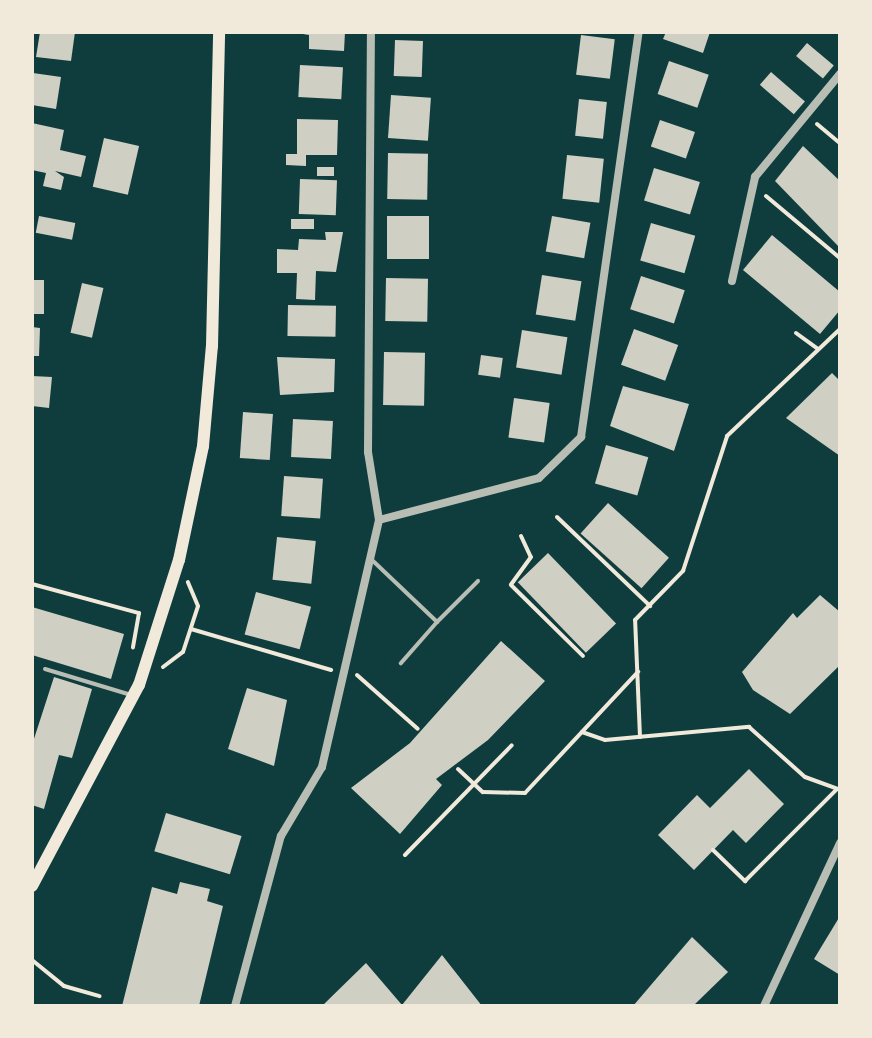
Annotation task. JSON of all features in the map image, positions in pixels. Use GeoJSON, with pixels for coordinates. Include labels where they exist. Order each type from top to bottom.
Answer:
{"type":"FeatureCollection","features":[{"type":"Feature","properties":{"kind":"main road"},"geometry":{"type":"LineString","coordinates":[[32,886],[133,696],[179,560],[203,446],[219,32]]}},
{"type":"Feature","properties":{"kind":"street"},"geometry":{"type":"LineString","coordinates":[[235,1006],[281,836],[322,767],[345,675],[368,555],[379,520],[368,452],[371,32]]}},
{"type":"Feature","properties":{"kind":"street"},"geometry":{"type":"LineString","coordinates":[[379,520],[539,478],[581,437],[639,32]]}},
{"type":"Feature","properties":{"kind":"street"},"geometry":{"type":"LineString","coordinates":[[732,281],[752,184],[840,74]]}},
{"type":"Feature","properties":{"kind":"street"},"geometry":{"type":"LineString","coordinates":[[764,1006],[840,843]]}},
{"type":"Feature","properties":{"kind":"lane"},"geometry":{"type":"LineString","coordinates":[[368,555],[437,622]]}},
{"type":"Feature","properties":{"kind":"lane"},"geometry":{"type":"LineString","coordinates":[[401,663],[478,581]]}},
{"type":"Feature","properties":{"kind":"lane"},"geometry":{"type":"LineString","coordinates":[[45,669],[133,696]]}},
{"type":"Feature","properties":{"kind":"path"},"geometry":{"type":"LineString","coordinates":[[806,115],[840,143]]}},
{"type":"Feature","properties":{"kind":"path"},"geometry":{"type":"LineString","coordinates":[[752,184],[840,258]]}},
{"type":"Feature","properties":{"kind":"path"},"geometry":{"type":"LineString","coordinates":[[640,737],[635,620],[683,571],[727,436],[840,329]]}},
{"type":"Feature","properties":{"kind":"path"},"geometry":{"type":"LineString","coordinates":[[796,333],[818,349]]}},
{"type":"Feature","properties":{"kind":"path"},"geometry":{"type":"LineString","coordinates":[[557,517],[650,606]]}},
{"type":"Feature","properties":{"kind":"path"},"geometry":{"type":"LineString","coordinates":[[521,536],[531,557],[511,585],[583,656]]}},
{"type":"Feature","properties":{"kind":"path"},"geometry":{"type":"LineString","coordinates":[[32,584],[139,613],[132,635]]}},
{"type":"Feature","properties":{"kind":"path"},"geometry":{"type":"LineString","coordinates":[[183,652],[198,606]]}},
{"type":"Feature","properties":{"kind":"path"},"geometry":{"type":"LineString","coordinates":[[191,629],[362,678],[418,729]]}},
{"type":"Feature","properties":{"kind":"path"},"geometry":{"type":"LineString","coordinates":[[458,769],[483,792],[525,793],[638,672]]}},
{"type":"Feature","properties":{"kind":"path"},"geometry":{"type":"LineString","coordinates":[[582,732],[605,740],[749,727],[805,777],[838,790],[745,881],[713,850]]}},
{"type":"Feature","properties":{"kind":"path"},"geometry":{"type":"LineString","coordinates":[[405,855],[512,745]]}},
{"type":"Feature","properties":{"kind":"path"},"geometry":{"type":"LineString","coordinates":[[32,960],[64,986],[100,996]]}},
{"type":"Feature","properties":{"kind":"building"},"geometry":{"type":"Polygon","coordinates":[[[40,32],[75,32],[71,61],[36,57],[40,32]]]}},
{"type":"Feature","properties":{"kind":"building"},"geometry":{"type":"Polygon","coordinates":[[[345,32],[344,51],[309,49],[309,35],[303,34],[345,32]]]}},
{"type":"Feature","properties":{"kind":"building"},"geometry":{"type":"Polygon","coordinates":[[[666,32],[710,32],[703,53],[663,39],[666,32]]]}},
{"type":"Feature","properties":{"kind":"building"},"geometry":{"type":"Polygon","coordinates":[[[581,35],[615,39],[610,79],[576,75],[581,35]]]}},
{"type":"Feature","properties":{"kind":"building"},"geometry":{"type":"Polygon","coordinates":[[[395,40],[423,41],[422,77],[394,76],[395,40]]]}},
{"type":"Feature","properties":{"kind":"building"},"geometry":{"type":"Polygon","coordinates":[[[807,43],[834,65],[823,79],[796,56],[807,43]]]}},
{"type":"Feature","properties":{"kind":"building"},"geometry":{"type":"Polygon","coordinates":[[[669,61],[709,75],[697,108],[658,94],[669,61]]]}},
{"type":"Feature","properties":{"kind":"building"},"geometry":{"type":"Polygon","coordinates":[[[300,65],[343,67],[341,99],[298,97],[300,65]]]}},
{"type":"Feature","properties":{"kind":"building"},"geometry":{"type":"Polygon","coordinates":[[[771,72],[805,102],[794,114],[760,85],[771,72]]]}},
{"type":"Feature","properties":{"kind":"building"},"geometry":{"type":"Polygon","coordinates":[[[33,73],[61,77],[56,109],[32,105],[33,73]]]}},
{"type":"Feature","properties":{"kind":"building"},"geometry":{"type":"Polygon","coordinates":[[[391,95],[431,98],[428,141],[388,138],[391,95]]]}},
{"type":"Feature","properties":{"kind":"building"},"geometry":{"type":"Polygon","coordinates":[[[579,99],[607,102],[603,139],[575,136],[579,99]]]}},
{"type":"Feature","properties":{"kind":"building"},"geometry":{"type":"Polygon","coordinates":[[[297,119],[338,120],[337,155],[306,155],[306,166],[286,165],[286,154],[297,154],[297,119]]]}},
{"type":"Feature","properties":{"kind":"building"},"geometry":{"type":"Polygon","coordinates":[[[660,120],[695,132],[686,159],[651,146],[660,120]]]}},
{"type":"Feature","properties":{"kind":"building"},"geometry":{"type":"Polygon","coordinates":[[[32,123],[64,130],[60,150],[86,156],[81,177],[55,171],[64,177],[61,190],[43,186],[46,173],[32,170],[32,123]]]}},
{"type":"Feature","properties":{"kind":"building"},"geometry":{"type":"Polygon","coordinates":[[[104,138],[139,146],[128,195],[93,187],[104,138]]]}},
{"type":"Feature","properties":{"kind":"building"},"geometry":{"type":"Polygon","coordinates":[[[803,146],[840,181],[840,248],[775,181],[803,146]]]}},
{"type":"Feature","properties":{"kind":"building"},"geometry":{"type":"Polygon","coordinates":[[[388,153],[428,154],[427,200],[387,199],[388,153]]]}},
{"type":"Feature","properties":{"kind":"building"},"geometry":{"type":"Polygon","coordinates":[[[567,155],[604,159],[599,203],[562,199],[567,155]]]}},
{"type":"Feature","properties":{"kind":"building"},"geometry":{"type":"Polygon","coordinates":[[[317,167],[334,167],[334,176],[317,176],[317,167]]]}},
{"type":"Feature","properties":{"kind":"building"},"geometry":{"type":"Polygon","coordinates":[[[654,168],[700,182],[690,215],[644,201],[654,168]]]}},
{"type":"Feature","properties":{"kind":"building"},"geometry":{"type":"Polygon","coordinates":[[[300,179],[337,180],[336,215],[299,214],[300,179]]]}},
{"type":"Feature","properties":{"kind":"building"},"geometry":{"type":"Polygon","coordinates":[[[39,216],[75,223],[72,240],[36,233],[39,216]]]}},
{"type":"Feature","properties":{"kind":"building"},"geometry":{"type":"Polygon","coordinates":[[[387,216],[429,216],[429,259],[387,259],[387,216]]]}},
{"type":"Feature","properties":{"kind":"building"},"geometry":{"type":"Polygon","coordinates":[[[552,216],[590,223],[584,258],[546,251],[552,216]]]}},
{"type":"Feature","properties":{"kind":"building"},"geometry":{"type":"Polygon","coordinates":[[[291,219],[314,219],[314,229],[291,229],[291,219]]]}},
{"type":"Feature","properties":{"kind":"building"},"geometry":{"type":"Polygon","coordinates":[[[651,223],[695,236],[684,273],[640,260],[651,223]]]}},
{"type":"Feature","properties":{"kind":"building"},"geometry":{"type":"Polygon","coordinates":[[[325,232],[343,232],[336,272],[316,271],[315,300],[296,299],[297,273],[277,273],[277,249],[298,250],[299,239],[326,240],[325,232]]]}},
{"type":"Feature","properties":{"kind":"building"},"geometry":{"type":"Polygon","coordinates":[[[772,235],[840,292],[840,310],[820,334],[743,270],[772,235]]]}},
{"type":"Feature","properties":{"kind":"building"},"geometry":{"type":"Polygon","coordinates":[[[542,275],[582,281],[575,321],[536,315],[542,275]]]}},
{"type":"Feature","properties":{"kind":"building"},"geometry":{"type":"Polygon","coordinates":[[[641,276],[685,290],[674,324],[630,309],[641,276]]]}},
{"type":"Feature","properties":{"kind":"building"},"geometry":{"type":"Polygon","coordinates":[[[386,278],[428,279],[427,322],[385,321],[386,278]]]}},
{"type":"Feature","properties":{"kind":"building"},"geometry":{"type":"Polygon","coordinates":[[[32,280],[44,280],[44,314],[32,314],[32,280]]]}},
{"type":"Feature","properties":{"kind":"building"},"geometry":{"type":"Polygon","coordinates":[[[82,283],[103,288],[92,338],[71,333],[82,283]]]}},
{"type":"Feature","properties":{"kind":"building"},"geometry":{"type":"Polygon","coordinates":[[[288,305],[336,306],[335,337],[287,336],[288,305]]]}},
{"type":"Feature","properties":{"kind":"building"},"geometry":{"type":"Polygon","coordinates":[[[32,327],[40,328],[39,356],[32,356],[32,327]]]}},
{"type":"Feature","properties":{"kind":"building"},"geometry":{"type":"Polygon","coordinates":[[[634,329],[678,345],[665,381],[621,365],[634,329]]]}},
{"type":"Feature","properties":{"kind":"building"},"geometry":{"type":"Polygon","coordinates":[[[522,330],[567,337],[561,375],[516,368],[522,330]]]}},
{"type":"Feature","properties":{"kind":"building"},"geometry":{"type":"Polygon","coordinates":[[[384,352],[425,353],[424,406],[383,405],[384,352]]]}},
{"type":"Feature","properties":{"kind":"building"},"geometry":{"type":"Polygon","coordinates":[[[481,355],[503,358],[500,378],[478,375],[481,355]]]}},
{"type":"Feature","properties":{"kind":"building"},"geometry":{"type":"Polygon","coordinates":[[[277,357],[335,359],[334,392],[280,395],[277,357]]]}},
{"type":"Feature","properties":{"kind":"building"},"geometry":{"type":"Polygon","coordinates":[[[832,373],[840,381],[840,456],[786,418],[832,373]]]}},
{"type":"Feature","properties":{"kind":"building"},"geometry":{"type":"Polygon","coordinates":[[[32,376],[52,377],[49,408],[32,406],[32,376]]]}},
{"type":"Feature","properties":{"kind":"building"},"geometry":{"type":"Polygon","coordinates":[[[623,386],[689,404],[674,451],[610,426],[623,386]]]}},
{"type":"Feature","properties":{"kind":"building"},"geometry":{"type":"Polygon","coordinates":[[[514,398],[550,403],[544,443],[508,438],[514,398]]]}},
{"type":"Feature","properties":{"kind":"building"},"geometry":{"type":"Polygon","coordinates":[[[243,412],[273,414],[270,460],[240,458],[243,412]]]}},
{"type":"Feature","properties":{"kind":"building"},"geometry":{"type":"Polygon","coordinates":[[[293,419],[333,421],[331,459],[291,457],[293,419]]]}},
{"type":"Feature","properties":{"kind":"building"},"geometry":{"type":"Polygon","coordinates":[[[606,445],[648,457],[637,496],[595,483],[606,445]]]}},
{"type":"Feature","properties":{"kind":"building"},"geometry":{"type":"Polygon","coordinates":[[[284,476],[323,479],[320,519],[281,516],[284,476]]]}},
{"type":"Feature","properties":{"kind":"building"},"geometry":{"type":"Polygon","coordinates":[[[608,503],[669,558],[642,588],[581,533],[608,503]]]}},
{"type":"Feature","properties":{"kind":"building"},"geometry":{"type":"Polygon","coordinates":[[[277,537],[316,541],[311,584],[273,580],[277,537]]]}},
{"type":"Feature","properties":{"kind":"building"},"geometry":{"type":"Polygon","coordinates":[[[548,553],[616,623],[586,653],[518,582],[548,553]]]}},
{"type":"Feature","properties":{"kind":"building"},"geometry":{"type":"Polygon","coordinates":[[[256,592],[311,607],[300,649],[245,635],[256,592]]]}},
{"type":"Feature","properties":{"kind":"building"},"geometry":{"type":"Polygon","coordinates":[[[820,595],[840,612],[840,665],[790,714],[753,690],[742,672],[793,613],[797,618],[820,595]]]}},
{"type":"Feature","properties":{"kind":"building"},"geometry":{"type":"Polygon","coordinates":[[[32,607],[124,634],[111,679],[32,655],[32,607]]]}},
{"type":"Feature","properties":{"kind":"building"},"geometry":{"type":"Polygon","coordinates":[[[501,641],[545,681],[488,740],[436,779],[442,785],[400,834],[351,788],[410,743],[501,641]]]}},
{"type":"Feature","properties":{"kind":"building"},"geometry":{"type":"Polygon","coordinates":[[[54,677],[92,689],[72,758],[59,755],[44,809],[32,805],[32,745],[54,677]]]}},
{"type":"Feature","properties":{"kind":"building"},"geometry":{"type":"Polygon","coordinates":[[[247,688],[287,700],[274,766],[228,749],[247,688]]]}},
{"type":"Feature","properties":{"kind":"building"},"geometry":{"type":"Polygon","coordinates":[[[749,769],[784,804],[746,843],[733,830],[694,870],[658,835],[697,795],[710,808],[749,769]]]}},
{"type":"Feature","properties":{"kind":"building"},"geometry":{"type":"Polygon","coordinates":[[[166,813],[242,836],[230,874],[154,851],[166,813]]]}},
{"type":"Feature","properties":{"kind":"building"},"geometry":{"type":"Polygon","coordinates":[[[180,882],[210,889],[207,901],[223,906],[199,1006],[122,1006],[152,887],[177,894],[180,882]]]}},
{"type":"Feature","properties":{"kind":"building"},"geometry":{"type":"Polygon","coordinates":[[[840,916],[840,975],[814,959],[840,916]]]}},
{"type":"Feature","properties":{"kind":"building"},"geometry":{"type":"Polygon","coordinates":[[[692,937],[728,972],[693,1006],[633,1006],[692,937]]]}},
{"type":"Feature","properties":{"kind":"building"},"geometry":{"type":"Polygon","coordinates":[[[442,955],[482,1006],[322,1006],[366,963],[402,1005],[442,955]]]}}]}
